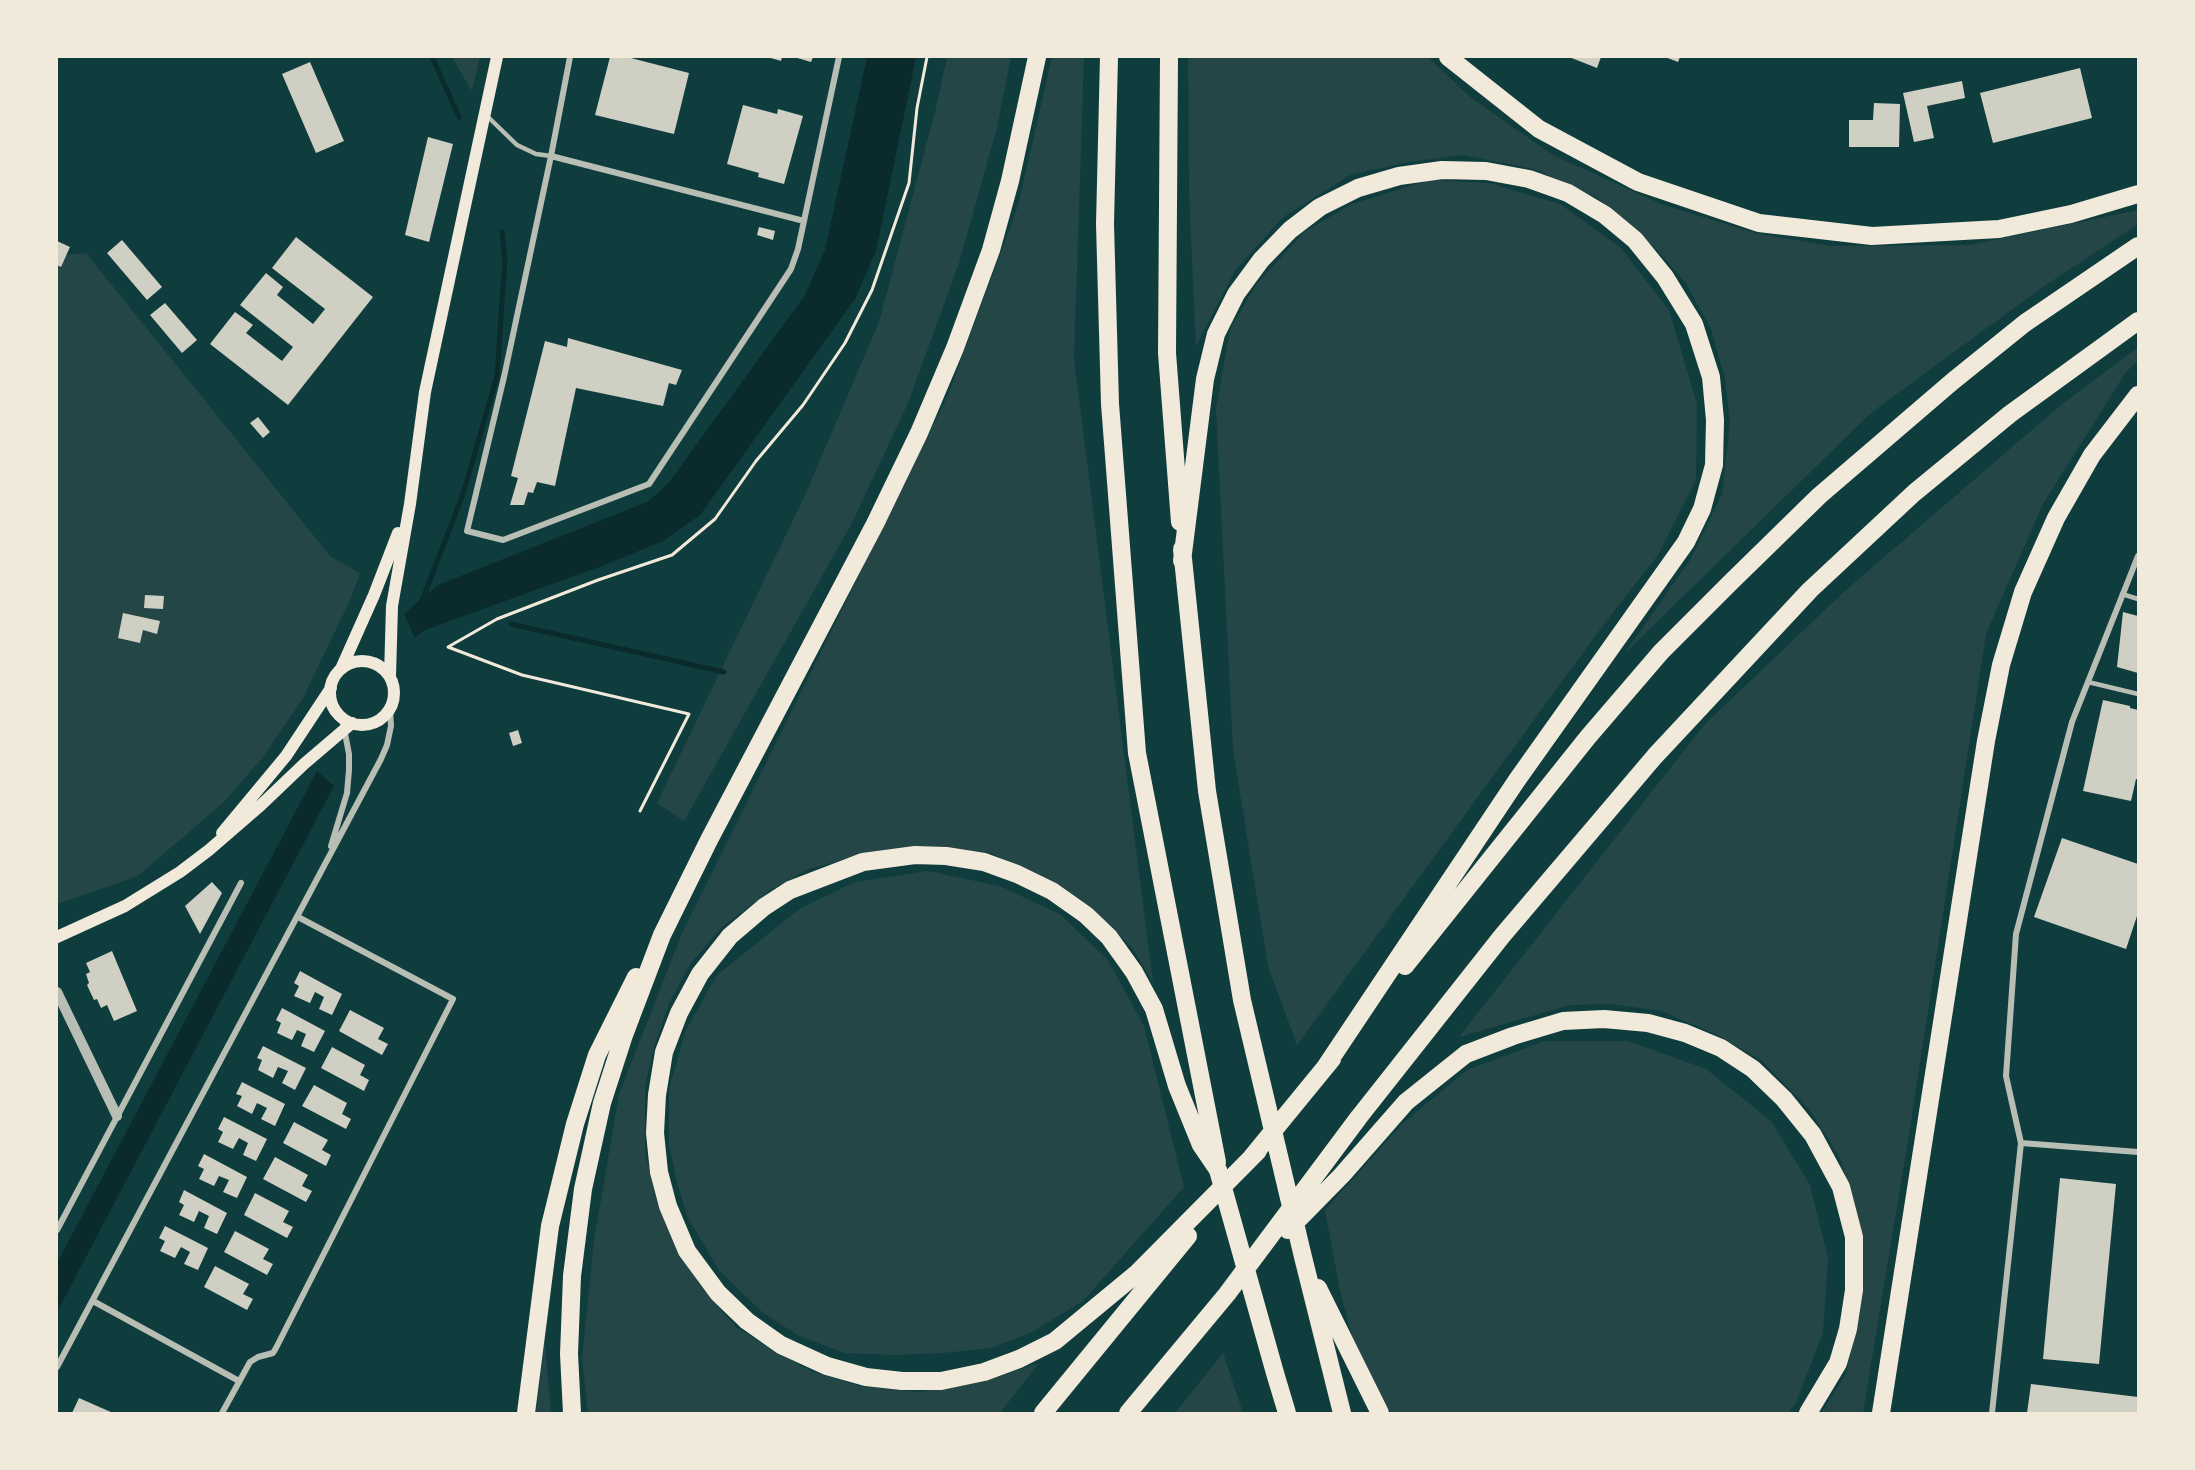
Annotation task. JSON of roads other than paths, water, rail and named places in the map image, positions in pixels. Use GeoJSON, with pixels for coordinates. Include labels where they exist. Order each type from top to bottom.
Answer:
{"type":"FeatureCollection","features":[{"type":"Feature","properties":{"kind":"highway"},"geometry":{"type":"LineString","coordinates":[[526,1413],[550,1226],[575,1124],[597,1055],[631,985],[662,935],[709,840],[875,524],[919,433],[955,348],[991,250],[1004,204],[1037,57]]}},
{"type":"Feature","properties":{"kind":"highway"},"geometry":{"type":"LineString","coordinates":[[1109,57],[1105,224],[1110,404],[1137,753],[1218,1170],[1287,1413]]}},
{"type":"Feature","properties":{"kind":"highway"},"geometry":{"type":"LineString","coordinates":[[1169,57],[1167,353],[1182,561],[1207,791],[1242,1000],[1342,1413]]}},
{"type":"Feature","properties":{"kind":"highway"},"geometry":{"type":"LineString","coordinates":[[1448,57],[1539,129],[1638,182],[1759,223],[1872,236],[2000,229],[2071,214],[2138,194]]}},
{"type":"Feature","properties":{"kind":"highway"},"geometry":{"type":"LineString","coordinates":[[1182,561],[1205,379],[1216,334],[1236,294],[1262,260],[1290,230],[1320,207],[1358,188],[1399,176],[1442,170],[1475,171],[1529,179],[1568,193],[1605,215],[1635,240],[1665,277],[1694,324],[1711,377],[1715,420],[1714,465],[1702,509],[1686,542],[1516,780],[1326,1066]]}},
{"type":"Feature","properties":{"kind":"highway"},"geometry":{"type":"LineString","coordinates":[[1043,1413],[1326,1066],[1587,737],[1660,652],[1819,496],[1953,381],[2025,323],[2138,246]]}},
{"type":"Feature","properties":{"kind":"highway"},"geometry":{"type":"LineString","coordinates":[[1128,1413],[1227,1294],[1366,1108],[1502,936],[1655,756],[1810,590],[1914,493],[1993,428],[2138,321]]}},
{"type":"Feature","properties":{"kind":"highway"},"geometry":{"type":"LineString","coordinates":[[1881,1413],[1986,741],[2001,665],[2023,592],[2056,518],[2092,455],[2138,395]]}},
{"type":"Feature","properties":{"kind":"highway"},"geometry":{"type":"LineString","coordinates":[[1218,1170],[1201,1145],[1177,1086],[1154,1009],[1134,972],[1109,937],[1086,915],[1052,891],[1017,874],[984,862],[946,856],[889,857],[863,862],[790,890],[764,906],[730,936],[700,974],[679,1012],[664,1052],[657,1095],[655,1133],[658,1172],[668,1206],[687,1251],[718,1293],[747,1321],[781,1345],[827,1366],[866,1377],[902,1381],[941,1381],[984,1372],[1019,1359],[1055,1341],[1136,1274],[1258,1150]]}},
{"type":"Feature","properties":{"kind":"highway"},"geometry":{"type":"LineString","coordinates":[[572,1413],[569,1354],[572,1287],[583,1189],[602,1103],[624,1035],[662,935]]}},
{"type":"Feature","properties":{"kind":"highway"},"geometry":{"type":"LineString","coordinates":[[1261,1246],[1287,1231],[1342,1175],[1406,1102],[1466,1054],[1513,1036],[1563,1021],[1604,1019],[1648,1023],[1685,1033],[1721,1048],[1754,1069],[1784,1099],[1814,1135],[1841,1187],[1854,1237],[1854,1290],[1848,1329],[1838,1362],[1808,1413]]}},
{"type":"Feature","properties":{"kind":"highway"},"geometry":{"type":"LineString","coordinates":[[1892,1413],[1915,1186]]}},
{"type":"Feature","properties":{"kind":"highway"},"geometry":{"type":"LineString","coordinates":[[1303,1257],[1380,1413]]}},
{"type":"Feature","properties":{"kind":"main road"},"geometry":{"type":"LineString","coordinates":[[390,676],[392,606],[410,504],[425,392],[497,57]]}},
{"type":"Feature","properties":{"kind":"main road"},"geometry":{"type":"LineString","coordinates":[[346,724],[335,710],[331,699],[334,677],[341,669],[375,595],[410,504]]}},
{"type":"Feature","properties":{"kind":"main road"},"geometry":{"type":"LineString","coordinates":[[57,937],[125,906],[166,881],[209,850],[261,805],[346,724],[374,723],[384,717],[394,698],[394,687],[390,676],[383,668],[362,661],[351,663],[341,669]]}},
{"type":"Feature","properties":{"kind":"main road"},"geometry":{"type":"LineString","coordinates":[[209,850],[236,813],[286,756],[331,688]]}},
{"type":"Feature","properties":{"kind":"street"},"geometry":{"type":"LineString","coordinates":[[570,57],[504,377],[467,531],[503,540],[649,484],[790,269],[798,249],[839,57]]}},
{"type":"Feature","properties":{"kind":"street"},"geometry":{"type":"LineString","coordinates":[[551,156],[804,220]]}},
{"type":"Feature","properties":{"kind":"street"},"geometry":{"type":"LineString","coordinates":[[1992,1413],[2021,1143],[2006,1076],[2016,934],[2072,722],[2138,556]]}},
{"type":"Feature","properties":{"kind":"street"},"geometry":{"type":"LineString","coordinates":[[57,1367],[298,917],[387,745],[391,726],[390,709]]}},
{"type":"Feature","properties":{"kind":"street"},"geometry":{"type":"LineString","coordinates":[[326,861],[347,793],[349,754],[346,724]]}},
{"type":"Feature","properties":{"kind":"street"},"geometry":{"type":"LineString","coordinates":[[57,1230],[241,883]]}},
{"type":"Feature","properties":{"kind":"street"},"geometry":{"type":"LineString","coordinates":[[222,1413],[250,1362],[273,1353],[453,999],[298,917]]}},
{"type":"Feature","properties":{"kind":"street"},"geometry":{"type":"LineString","coordinates":[[57,992],[117,1116]]}},
{"type":"Feature","properties":{"kind":"street"},"geometry":{"type":"LineString","coordinates":[[2021,1143],[2138,1152]]}},
{"type":"Feature","properties":{"kind":"street"},"geometry":{"type":"LineString","coordinates":[[93,1301],[239,1381]]}},
{"type":"Feature","properties":{"kind":"lane"},"geometry":{"type":"LineString","coordinates":[[485,114],[517,145],[536,154],[551,156]]}},
{"type":"Feature","properties":{"kind":"lane"},"geometry":{"type":"LineString","coordinates":[[2122,594],[2138,599]]}},
{"type":"Feature","properties":{"kind":"lane"},"geometry":{"type":"LineString","coordinates":[[2088,682],[2138,694]]}},
{"type":"Feature","properties":{"kind":"waterway"},"geometry":{"type":"LineString","coordinates":[[432,57],[459,117]]}},
{"type":"Feature","properties":{"kind":"waterway"},"geometry":{"type":"LineString","coordinates":[[422,601],[463,494],[497,376],[505,259],[502,232]]}},
{"type":"Feature","properties":{"kind":"waterway"},"geometry":{"type":"LineString","coordinates":[[511,624],[724,672]]}}]}
